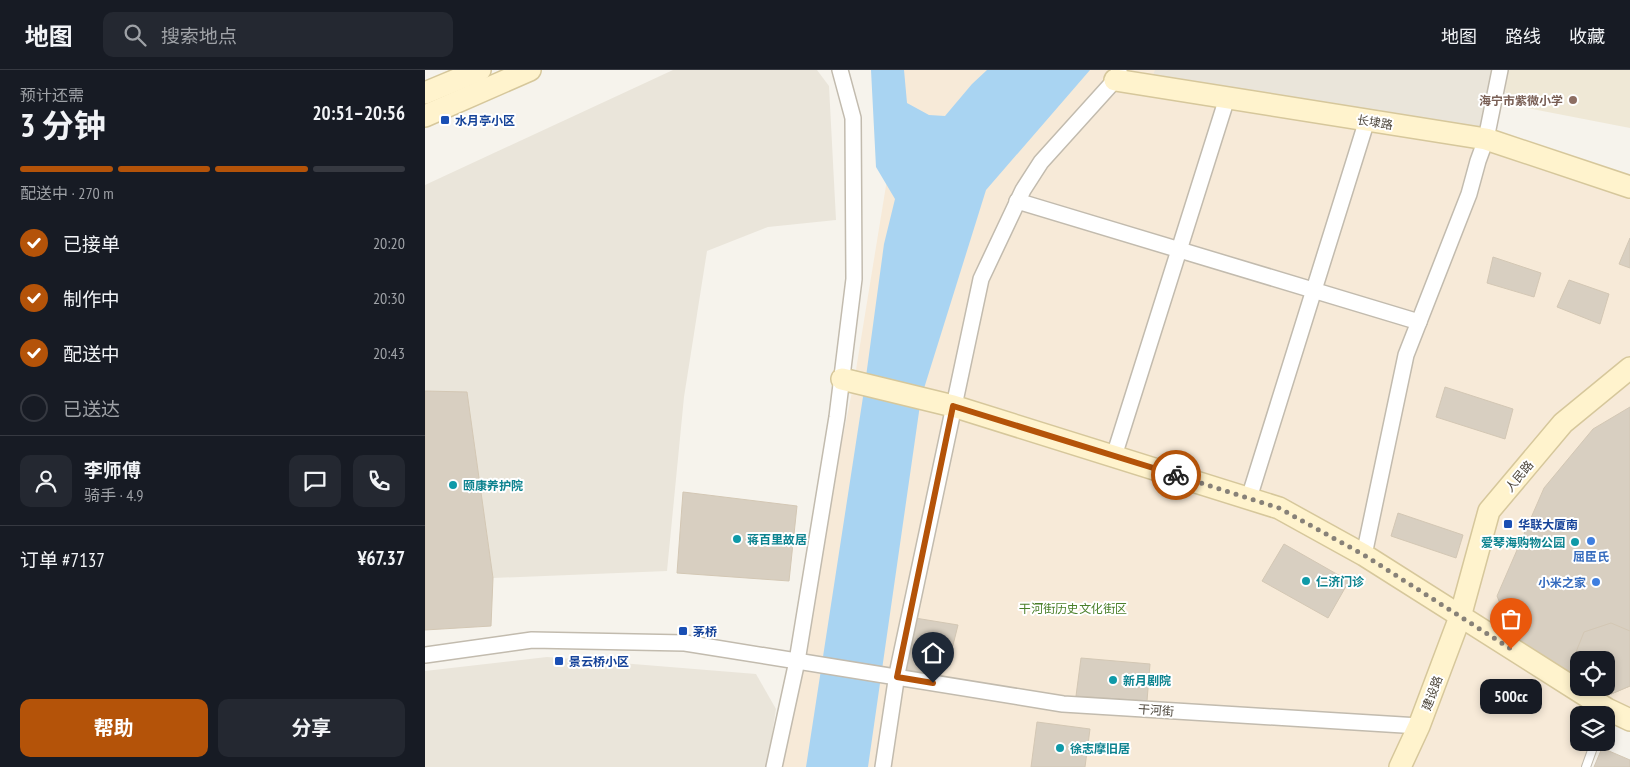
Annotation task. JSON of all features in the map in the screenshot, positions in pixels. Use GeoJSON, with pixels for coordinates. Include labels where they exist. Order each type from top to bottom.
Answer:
{"type":"FeatureCollection","features":[{"type":"Feature","properties":{"kind":"street"},"geometry":{"type":"LineString","coordinates":[[425,93],[480,70]]}},
{"type":"Feature","properties":{"kind":"street"},"geometry":{"type":"LineString","coordinates":[[425,116],[529,70]]}},
{"type":"Feature","properties":{"kind":"street"},"geometry":{"type":"LineString","coordinates":[[774,767],[801,662],[834,437],[848,380],[854,270],[853,118],[840,70]]}},
{"type":"Feature","properties":{"kind":"street"},"geometry":{"type":"LineString","coordinates":[[1364,555],[1406,356],[1469,194],[1486,139],[1500,70]]}},
{"type":"Feature","properties":{"kind":"street"},"geometry":{"type":"LineString","coordinates":[[883,767],[896,677],[949,405],[981,279],[1017,201],[1041,162],[1117,75]]}},
{"type":"Feature","properties":{"kind":"street","name":"长埭路"},"geometry":{"type":"LineString","coordinates":[[1117,75],[1227,98],[1486,139],[1630,186]]}},
{"type":"Feature","properties":{"kind":"street"},"geometry":{"type":"LineString","coordinates":[[1114,456],[1227,98]]}},
{"type":"Feature","properties":{"kind":"street"},"geometry":{"type":"LineString","coordinates":[[1249,498],[1367,120]]}},
{"type":"Feature","properties":{"kind":"street"},"geometry":{"type":"LineString","coordinates":[[1017,201],[1419,322]]}},
{"type":"Feature","properties":{"kind":"street","name":"人民路"},"geometry":{"type":"LineString","coordinates":[[1460,617],[1489,511],[1563,423],[1630,368]]}},
{"type":"Feature","properties":{"kind":"street"},"geometry":{"type":"LineString","coordinates":[[848,380],[949,405],[1279,508],[1364,555],[1597,706]]}},
{"type":"Feature","properties":{"kind":"street","name":"建设路"},"geometry":{"type":"LineString","coordinates":[[1400,767],[1419,726],[1460,617]]}},
{"type":"Feature","properties":{"kind":"street","name":"干河街"},"geometry":{"type":"LineString","coordinates":[[425,655],[540,640],[685,643],[1063,704],[1419,726]]}},
{"type":"Feature","properties":{"kind":"street"},"geometry":{"type":"LineString","coordinates":[[1615,715],[1630,720]]}},
{"type":"Feature","properties":{"kind":"lane"},"geometry":{"type":"LineString","coordinates":[[1585,767],[1591,751]]}},
{"type":"Feature","properties":{"kind":"shaded area"},"geometry":{"type":"Polygon","coordinates":[[[673,70],[817,70],[829,86],[836,220],[768,227],[707,251],[684,397],[667,571],[493,578],[467,393],[425,392],[425,185],[673,70]]]}},
{"type":"Feature","properties":{"kind":"shaded area"},"geometry":{"type":"Polygon","coordinates":[[[897,70],[1155,70],[1149,85],[1486,139],[1630,184],[1630,720],[1615,717],[1615,706],[1570,706],[1570,751],[1593,751],[1587,767],[777,767],[854,382],[899,106],[897,70]]]}},
{"type":"Feature","properties":{"kind":"shaded area"},"geometry":{"type":"Polygon","coordinates":[[[1152,70],[1500,70],[1486,139],[1144,93],[1152,70]]]}},
{"type":"Feature","properties":{"kind":"shaded area","name":"海宁市紫微小学"},"geometry":{"type":"Polygon","coordinates":[[[1508,70],[1630,70],[1630,128],[1527,108],[1505,92],[1508,70]]]}},
{"type":"Feature","properties":{"kind":"shaded area","name":"景云桥小区"},"geometry":{"type":"Polygon","coordinates":[[[547,657],[756,674],[776,709],[767,767],[425,767],[425,671],[547,657]]]}},
{"type":"Feature","properties":{"kind":"water"},"geometry":{"type":"Polygon","coordinates":[[[871,70],[904,70],[907,103],[929,115],[945,116],[972,84],[987,70],[1090,70],[986,190],[921,398],[868,767],[806,767],[865,384],[884,244],[895,199],[876,167],[871,70]]]}},
{"type":"Feature","properties":{"kind":"building"},"geometry":{"type":"Polygon","coordinates":[[[1630,238],[1630,268],[1619,264],[1630,238]]]}},
{"type":"Feature","properties":{"kind":"building"},"geometry":{"type":"Polygon","coordinates":[[[1493,257],[1541,273],[1534,297],[1487,283],[1493,257]]]}},
{"type":"Feature","properties":{"kind":"building"},"geometry":{"type":"Polygon","coordinates":[[[1569,280],[1609,294],[1600,324],[1557,307],[1569,280]]]}},
{"type":"Feature","properties":{"kind":"building"},"geometry":{"type":"Polygon","coordinates":[[[1445,387],[1513,409],[1505,439],[1436,417],[1445,387]]]}},
{"type":"Feature","properties":{"kind":"building","name":"颐康养护院"},"geometry":{"type":"Polygon","coordinates":[[[425,391],[467,392],[493,578],[491,626],[425,630],[425,391]]]}},
{"type":"Feature","properties":{"kind":"building","name":"爱琴海购物公园"},"geometry":{"type":"Polygon","coordinates":[[[1630,407],[1630,686],[1615,692],[1615,651],[1570,651],[1570,674],[1519,650],[1497,596],[1544,488],[1593,429],[1630,407]]]}},
{"type":"Feature","properties":{"kind":"building","name":"蒋百里故居"},"geometry":{"type":"Polygon","coordinates":[[[683,492],[797,506],[789,581],[677,573],[683,492]]]}},
{"type":"Feature","properties":{"kind":"building"},"geometry":{"type":"Polygon","coordinates":[[[1398,513],[1463,535],[1456,558],[1391,536],[1398,513]]]}},
{"type":"Feature","properties":{"kind":"building","name":"仁济门诊"},"geometry":{"type":"Polygon","coordinates":[[[1284,544],[1349,581],[1328,618],[1262,581],[1284,544]]]}},
{"type":"Feature","properties":{"kind":"building"},"geometry":{"type":"Polygon","coordinates":[[[915,618],[958,625],[952,649],[938,648],[933,680],[904,675],[915,618]]]}},
{"type":"Feature","properties":{"kind":"building"},"geometry":{"type":"Polygon","coordinates":[[[1611,623],[1630,631],[1630,686],[1615,692],[1615,651],[1576,651],[1584,632],[1611,623]]]}},
{"type":"Feature","properties":{"kind":"building","name":"新月剧院"},"geometry":{"type":"Polygon","coordinates":[[[1081,658],[1150,664],[1147,701],[1076,696],[1081,658]]]}},
{"type":"Feature","properties":{"kind":"building","name":"徐志摩旧居"},"geometry":{"type":"Polygon","coordinates":[[[1037,722],[1090,729],[1085,767],[1031,767],[1037,722]]]}},
{"type":"Feature","properties":{"kind":"building"},"geometry":{"type":"Polygon","coordinates":[[[1601,751],[1609,751],[1630,760],[1630,767],[1594,767],[1601,751]]]}},
{"type":"Feature","properties":{"kind":"way so far"},"geometry":{"type":"LineString","coordinates":[[1176,475],[1279,508],[1364,555],[1511,649]]}},
{"type":"Feature","properties":{"kind":"place","name":"海宁市紫微小学"},"geometry":{"type":"Point","coordinates":[1573,100]}},
{"type":"Feature","properties":{"kind":"place","name":"水月亭小区"},"geometry":{"type":"Point","coordinates":[445,120]}},
{"type":"Feature","properties":{"kind":"place","name":"颐康养护院"},"geometry":{"type":"Point","coordinates":[453,485]}},
{"type":"Feature","properties":{"kind":"place","name":"华联大厦南"},"geometry":{"type":"Point","coordinates":[1508,524]}},
{"type":"Feature","properties":{"kind":"place","name":"蒋百里故居"},"geometry":{"type":"Point","coordinates":[737,539]}},
{"type":"Feature","properties":{"kind":"place","name":"屈臣氏"},"geometry":{"type":"Point","coordinates":[1591,541]}},
{"type":"Feature","properties":{"kind":"place","name":"爱琴海购物公园"},"geometry":{"type":"Point","coordinates":[1575,542]}},
{"type":"Feature","properties":{"kind":"place","name":"仁济门诊"},"geometry":{"type":"Point","coordinates":[1306,581]}},
{"type":"Feature","properties":{"kind":"place","name":"小米之家"},"geometry":{"type":"Point","coordinates":[1596,582]}},
{"type":"Feature","properties":{"kind":"place","name":"茅桥"},"geometry":{"type":"Point","coordinates":[683,631]}},
{"type":"Feature","properties":{"kind":"place","name":"500cc"},"geometry":{"type":"Point","coordinates":[1511,649]}},
{"type":"Feature","properties":{"kind":"place","name":"景云桥小区"},"geometry":{"type":"Point","coordinates":[559,661]}},
{"type":"Feature","properties":{"kind":"place","name":"新月剧院"},"geometry":{"type":"Point","coordinates":[1113,680]}},
{"type":"Feature","properties":{"kind":"place","name":"徐志摩旧居"},"geometry":{"type":"Point","coordinates":[1060,748]}},
{"type":"Feature","properties":{"kind":"route"},"geometry":{"type":"LineString","coordinates":[[933,683],[897,677],[953,406],[1176,475]]}},
{"type":"Feature","properties":{"kind":"park label","name":"干河街历史文化街区"},"geometry":{"type":"Point","coordinates":[1073,608]}}]}
